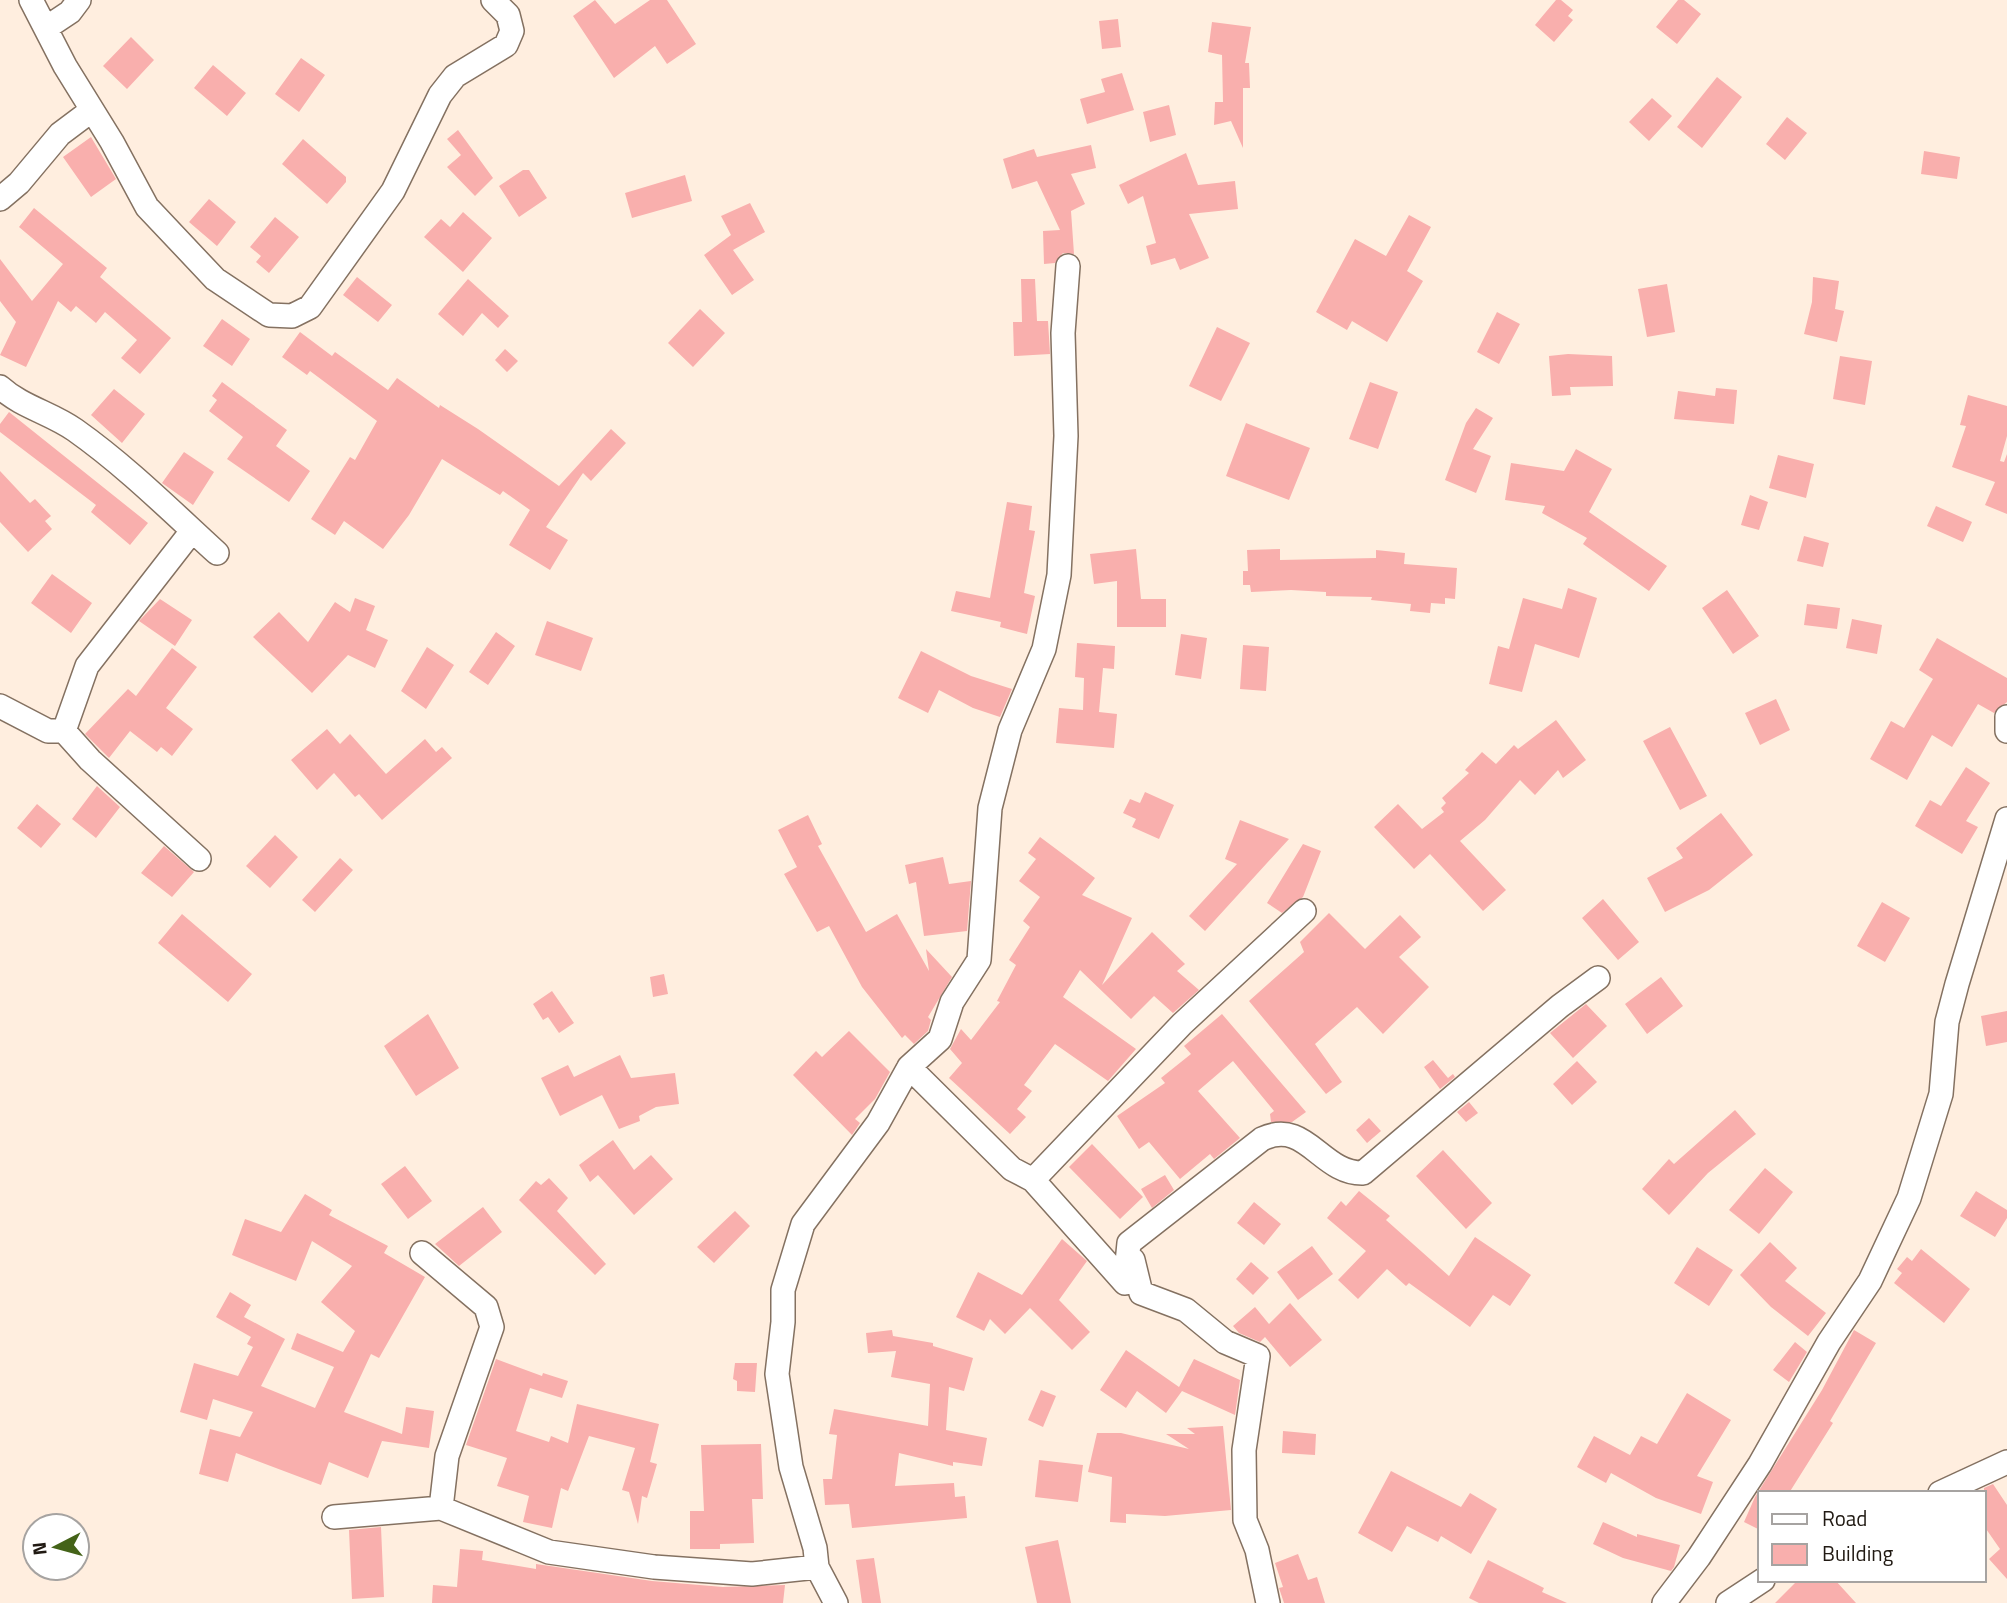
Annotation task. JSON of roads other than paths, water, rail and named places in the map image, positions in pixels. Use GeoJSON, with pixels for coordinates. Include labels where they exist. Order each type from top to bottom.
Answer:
{"type":"FeatureCollection","features":[{"type":"Feature","properties":{"kind":"street"},"geometry":{"type":"LineString","coordinates":[[31,0],[147,207],[215,279],[269,315],[292,316],[310,307],[393,191],[440,95],[455,76],[506,45],[512,31],[508,15],[493,0]]}},
{"type":"Feature","properties":{"kind":"street"},"geometry":{"type":"LineString","coordinates":[[46,28],[70,12],[79,0]]}},
{"type":"Feature","properties":{"kind":"street"},"geometry":{"type":"LineString","coordinates":[[0,200],[19,183],[60,134],[92,110]]}},
{"type":"Feature","properties":{"kind":"street"},"geometry":{"type":"LineString","coordinates":[[836,1603],[817,1567],[815,1548],[791,1467],[778,1387],[783,1290],[803,1224],[878,1123],[909,1067],[940,1039],[952,1002],[979,960],[990,808],[1010,730],[1041,659],[1054,613],[1059,575],[1066,436],[1063,333],[1068,267]]}},
{"type":"Feature","properties":{"kind":"street"},"geometry":{"type":"LineString","coordinates":[[0,387],[12,398],[71,427],[217,553]]}},
{"type":"Feature","properties":{"kind":"street"},"geometry":{"type":"LineString","coordinates":[[64,731],[87,666],[192,531]]}},
{"type":"Feature","properties":{"kind":"street"},"geometry":{"type":"LineString","coordinates":[[0,706],[48,732],[64,731]]}},
{"type":"Feature","properties":{"kind":"street"},"geometry":{"type":"LineString","coordinates":[[2007,717],[2007,731]]}},
{"type":"Feature","properties":{"kind":"street"},"geometry":{"type":"LineString","coordinates":[[64,731],[90,760],[199,859]]}},
{"type":"Feature","properties":{"kind":"street"},"geometry":{"type":"LineString","coordinates":[[1664,1603],[1699,1557],[1760,1464],[1829,1342],[1870,1281],[1909,1198],[1941,1094],[1947,1022],[1956,984],[2007,819]]}},
{"type":"Feature","properties":{"kind":"street"},"geometry":{"type":"LineString","coordinates":[[1033,1180],[1182,1024],[1304,911]]}},
{"type":"Feature","properties":{"kind":"street"},"geometry":{"type":"LineString","coordinates":[[909,1067],[1012,1169],[1033,1180],[1125,1283],[1129,1243],[1272,1135],[1290,1133],[1348,1174],[1363,1173],[1560,1006],[1598,978]]}},
{"type":"Feature","properties":{"kind":"street"},"geometry":{"type":"LineString","coordinates":[[1129,1243],[1141,1293],[1186,1310],[1225,1342],[1258,1356],[1244,1450],[1245,1520],[1257,1550],[1268,1603]]}},
{"type":"Feature","properties":{"kind":"street"},"geometry":{"type":"LineString","coordinates":[[422,1253],[486,1307],[492,1326],[447,1456],[441,1508]]}},
{"type":"Feature","properties":{"kind":"street"},"geometry":{"type":"LineString","coordinates":[[1944,1491],[2007,1462]]}},
{"type":"Feature","properties":{"kind":"street"},"geometry":{"type":"LineString","coordinates":[[334,1517],[441,1508],[549,1552],[654,1567],[752,1574],[817,1567]]}},
{"type":"Feature","properties":{"kind":"street"},"geometry":{"type":"LineString","coordinates":[[1728,1603],[1760,1582]]}}]}
